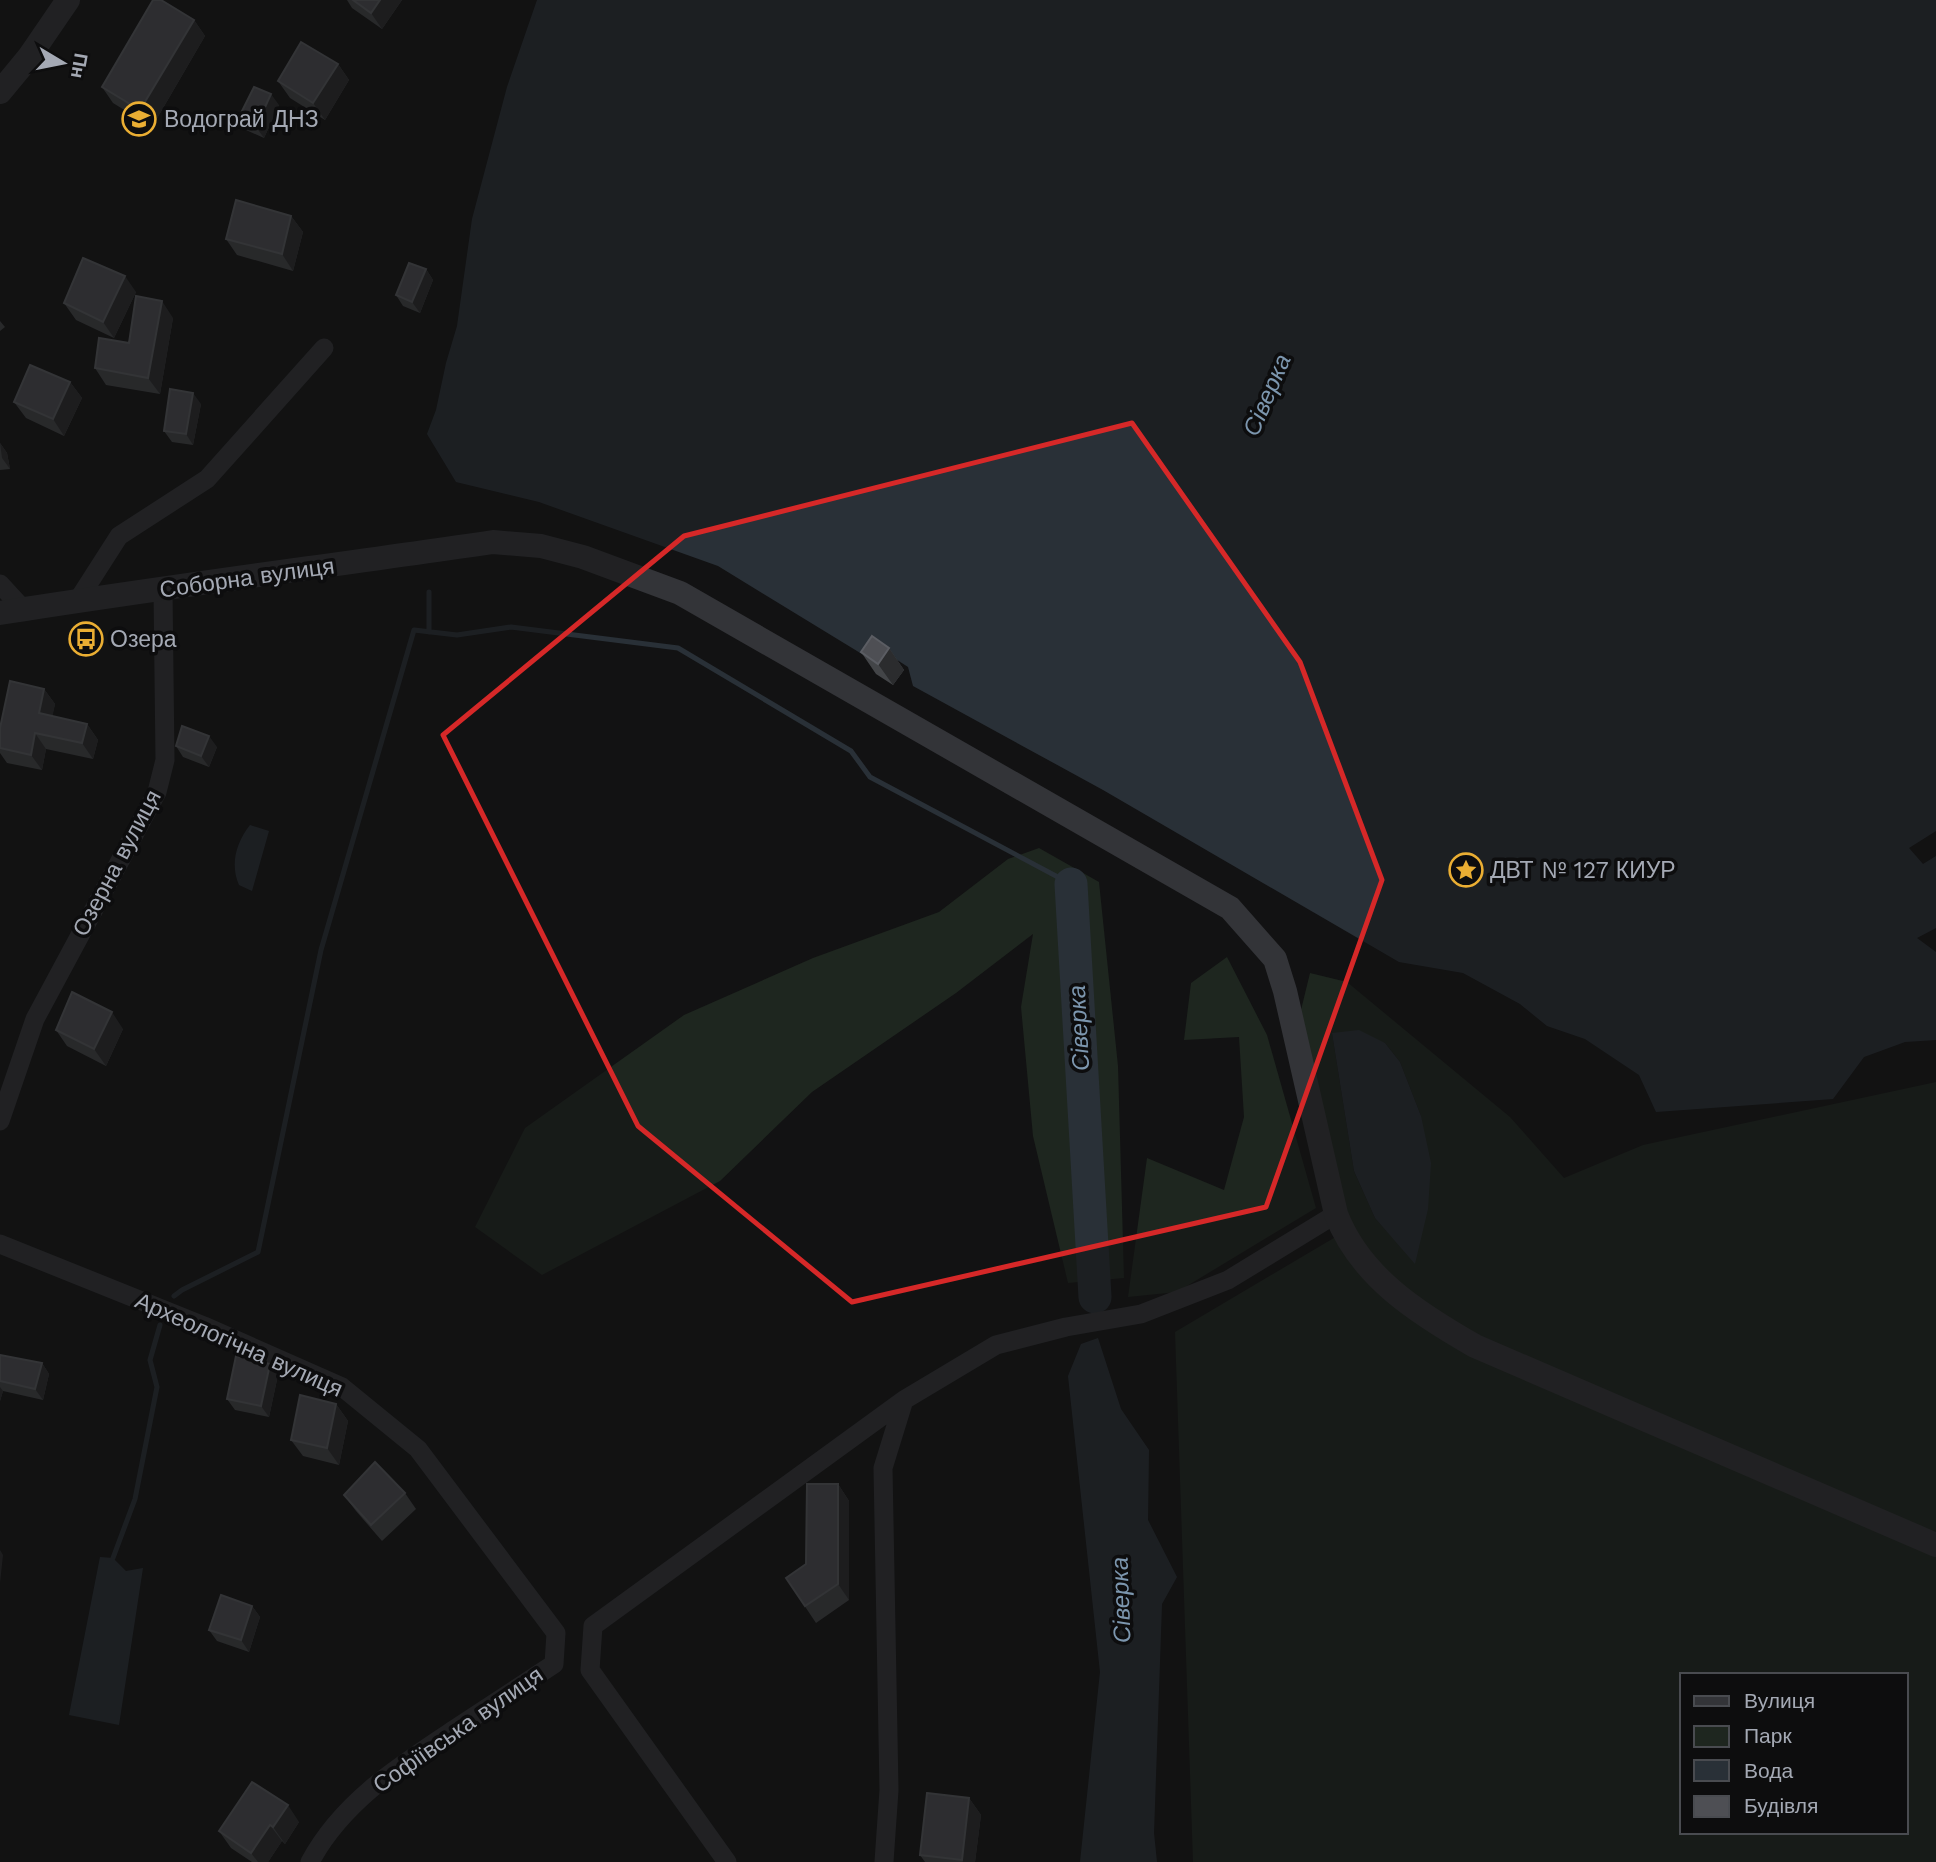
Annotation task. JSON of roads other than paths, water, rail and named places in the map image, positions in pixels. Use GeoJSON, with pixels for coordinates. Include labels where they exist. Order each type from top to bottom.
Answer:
{"type":"FeatureCollection","features":[{"type":"Feature","properties":{"kind":"street"},"geometry":{"type":"LineString","coordinates":[[0,92],[29,57],[68,0]]}},
{"type":"Feature","properties":{"kind":"street"},"geometry":{"type":"LineString","coordinates":[[78,600],[119,536],[207,479],[324,348]]}},
{"type":"Feature","properties":{"kind":"street","name":"Соборна вулиця"},"geometry":{"type":"LineString","coordinates":[[11,611],[493,542],[541,546],[583,557],[680,593],[1230,908],[1275,959],[1285,991],[1336,1214],[1343,1233],[1373,1274],[1424,1316],[1475,1346],[1936,1545]]}},
{"type":"Feature","properties":{"kind":"street"},"geometry":{"type":"LineString","coordinates":[[0,584],[11,611]]}},
{"type":"Feature","properties":{"kind":"street","name":"Озерна вулиця"},"geometry":{"type":"LineString","coordinates":[[0,1121],[35,1019],[157,792],[165,760],[163,590]]}},
{"type":"Feature","properties":{"kind":"street"},"geometry":{"type":"LineString","coordinates":[[727,1862],[590,1670],[593,1626],[904,1400],[996,1345],[1066,1327],[1141,1314],[1228,1280],[1336,1214]]}},
{"type":"Feature","properties":{"kind":"street","name":"Археологічна вулиця"},"geometry":{"type":"LineString","coordinates":[[0,1244],[205,1326],[342,1387],[418,1449],[555,1633],[554,1664]]}},
{"type":"Feature","properties":{"kind":"street"},"geometry":{"type":"LineString","coordinates":[[884,1862],[889,1790],[883,1468],[904,1400]]}},
{"type":"Feature","properties":{"kind":"street","name":"Софіївська вулиця"},"geometry":{"type":"LineString","coordinates":[[310,1862],[319,1845],[348,1810],[392,1770],[554,1664]]}},
{"type":"Feature","properties":{"kind":"water"},"geometry":{"type":"Polygon","coordinates":[[[537,0],[1936,0],[1936,831],[1909,848],[1923,864],[1936,856],[1936,928],[1917,938],[1936,952],[1936,1040],[1905,1042],[1864,1057],[1833,1099],[1656,1112],[1639,1075],[1585,1039],[1547,1026],[1520,1004],[1463,973],[1399,962],[1103,790],[913,686],[908,667],[888,654],[875,662],[718,566],[539,502],[456,482],[427,434],[436,410],[457,326],[472,219],[507,87],[537,0]],[[1467,856],[1460,859],[1454,874],[1458,881],[1464,884],[1471,881],[1477,866],[1474,859],[1467,856]]]}},
{"type":"Feature","properties":{"kind":"water"},"geometry":{"type":"Polygon","coordinates":[[[250,825],[269,831],[252,891],[239,885],[235,869],[238,846],[250,825]]]}},
{"type":"Feature","properties":{"kind":"water"},"geometry":{"type":"Polygon","coordinates":[[[1359,1030],[1385,1043],[1400,1062],[1421,1116],[1431,1163],[1428,1209],[1415,1264],[1375,1218],[1354,1171],[1332,1033],[1359,1030]]]}},
{"type":"Feature","properties":{"kind":"water"},"geometry":{"type":"Polygon","coordinates":[[[1098,1338],[1121,1409],[1149,1450],[1148,1520],[1177,1577],[1162,1604],[1154,1833],[1157,1862],[1080,1862],[1100,1672],[1068,1376],[1081,1344],[1098,1338]]]}},
{"type":"Feature","properties":{"kind":"water"},"geometry":{"type":"Polygon","coordinates":[[[100,1557],[113,1558],[126,1571],[143,1568],[119,1725],[69,1715],[100,1557]]]}},
{"type":"Feature","properties":{"kind":"waterway"},"geometry":{"type":"LineString","coordinates":[[429,592],[429,632]]}},
{"type":"Feature","properties":{"kind":"waterway"},"geometry":{"type":"LineString","coordinates":[[174,1296],[258,1252],[321,950],[414,630],[457,635],[511,627],[678,648],[851,751],[870,777],[1071,884]]}},
{"type":"Feature","properties":{"kind":"waterway","name":"Сіверка"},"geometry":{"type":"LineString","coordinates":[[1071,884],[1095,1297]]}},
{"type":"Feature","properties":{"kind":"waterway"},"geometry":{"type":"LineString","coordinates":[[113,1558],[135,1499],[157,1387],[150,1360],[160,1325]]}},
{"type":"Feature","properties":{"kind":"place","name":"Водограй ДНЗ"},"geometry":{"type":"Point","coordinates":[139,119]}},
{"type":"Feature","properties":{"kind":"place","name":"Озера"},"geometry":{"type":"Point","coordinates":[86,639]}},
{"type":"Feature","properties":{"kind":"place","name":"ДВТ № 127 КИУР"},"geometry":{"type":"Point","coordinates":[1466,870]}}]}
